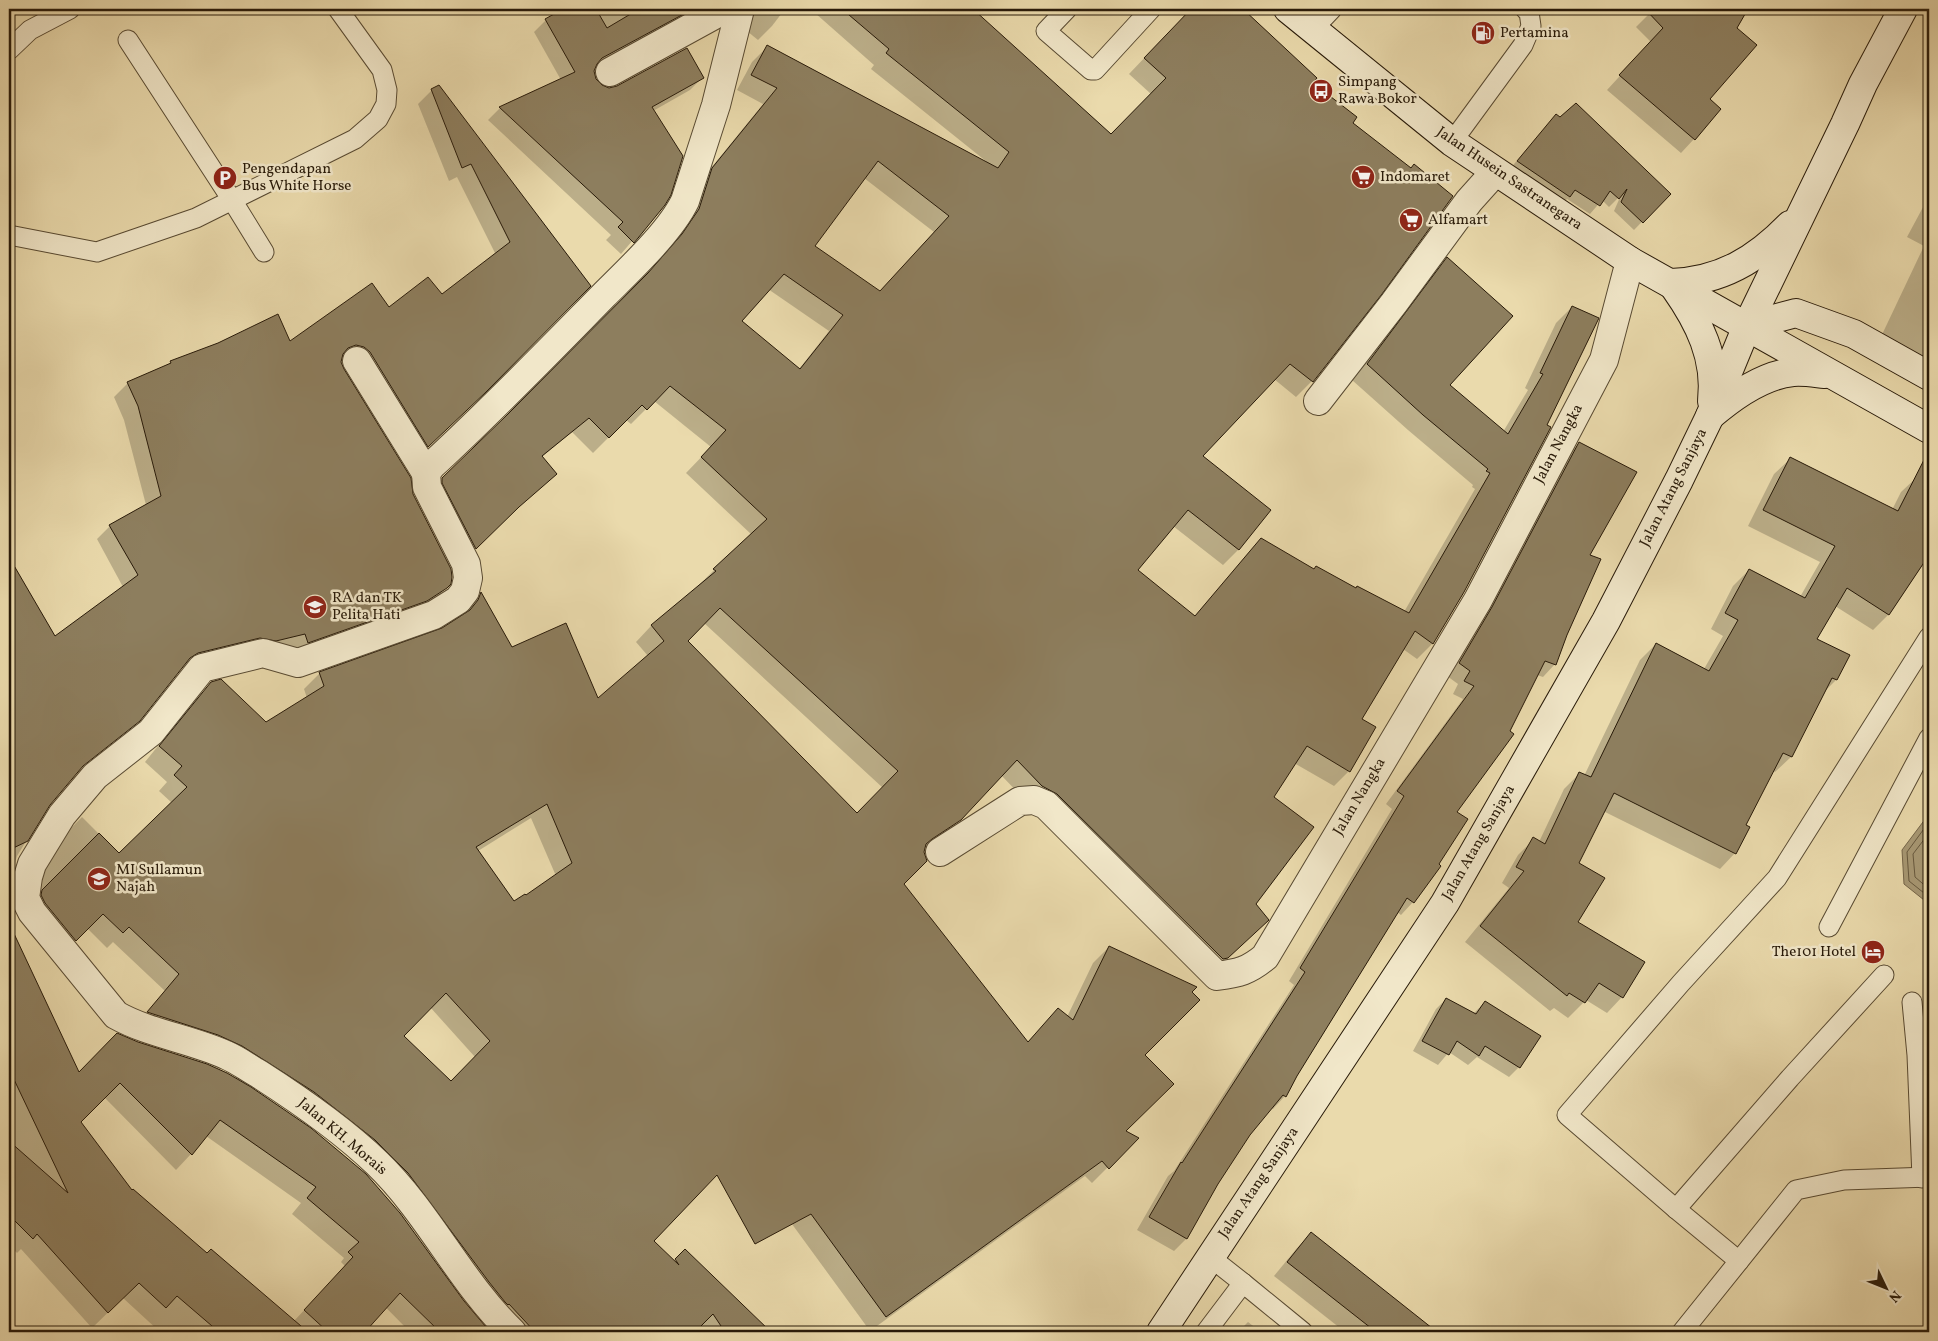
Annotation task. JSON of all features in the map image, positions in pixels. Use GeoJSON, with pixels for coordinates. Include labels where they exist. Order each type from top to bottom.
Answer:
{"type":"FeatureCollection","features":[{"type":"Feature","properties":{"kind":"street"},"geometry":{"type":"LineString","coordinates":[[610,72],[725,9]]}},
{"type":"Feature","properties":{"kind":"street"},"geometry":{"type":"LineString","coordinates":[[357,361],[426,474],[431,466],[533,368],[628,271],[678,215],[685,200],[716,105],[740,9]]}},
{"type":"Feature","properties":{"kind":"street","name":"Jalan Husein Sastranegara"},"geometry":{"type":"LineString","coordinates":[[1288,9],[1452,142],[1495,172],[1634,263],[1929,429]]}},
{"type":"Feature","properties":{"kind":"street"},"geometry":{"type":"LineString","coordinates":[[1747,326],[1863,84],[1903,9]]}},
{"type":"Feature","properties":{"kind":"street"},"geometry":{"type":"LineString","coordinates":[[1318,401],[1394,303],[1469,201],[1495,172]]}},
{"type":"Feature","properties":{"kind":"street"},"geometry":{"type":"LineString","coordinates":[[1668,282],[1703,280],[1728,272],[1769,244],[1803,211]]}},
{"type":"Feature","properties":{"kind":"street","name":"Jalan Nangka"},"geometry":{"type":"LineString","coordinates":[[940,852],[1020,801],[1034,800],[1046,806],[1217,976],[1251,969],[1265,957],[1478,600],[1604,360],[1634,263]]}},
{"type":"Feature","properties":{"kind":"street"},"geometry":{"type":"LineString","coordinates":[[1668,282],[1692,312],[1705,339],[1713,380],[1710,416]]}},
{"type":"Feature","properties":{"kind":"street"},"geometry":{"type":"LineString","coordinates":[[1747,326],[1796,313],[1854,334],[1929,376]]}},
{"type":"Feature","properties":{"kind":"street","name":"Jalan Atang Sanjaya"},"geometry":{"type":"LineString","coordinates":[[1161,1332],[1446,903],[1606,621],[1710,416],[1747,326]]}},
{"type":"Feature","properties":{"kind":"street"},"geometry":{"type":"LineString","coordinates":[[1710,416],[1738,395],[1769,378],[1793,372],[1829,374]]}},
{"type":"Feature","properties":{"kind":"street","name":"Jalan KH. Morais"},"geometry":{"type":"LineString","coordinates":[[426,474],[427,487],[466,564],[468,578],[465,590],[458,600],[434,615],[298,663],[263,653],[202,668],[152,732],[95,776],[62,816],[32,864],[25,898],[32,912],[116,1015],[130,1022],[229,1056],[287,1092],[365,1152],[396,1183],[469,1282],[500,1321],[512,1332]]}},
{"type":"Feature","properties":{"kind":"lane"},"geometry":{"type":"LineString","coordinates":[[9,50],[30,30],[70,9]]}},
{"type":"Feature","properties":{"kind":"lane"},"geometry":{"type":"LineString","coordinates":[[9,235],[97,252],[196,218],[355,140],[378,119],[386,104],[387,90],[382,70],[338,9]]}},
{"type":"Feature","properties":{"kind":"lane"},"geometry":{"type":"LineString","coordinates":[[1067,9],[1046,31],[1091,70],[1096,70],[1151,9]]}},
{"type":"Feature","properties":{"kind":"lane"},"geometry":{"type":"LineString","coordinates":[[1313,29],[1332,9]]}},
{"type":"Feature","properties":{"kind":"lane"},"geometry":{"type":"LineString","coordinates":[[1452,142],[1523,45],[1531,26],[1529,12],[1525,9]]}},
{"type":"Feature","properties":{"kind":"lane"},"geometry":{"type":"LineString","coordinates":[[128,40],[264,252]]}},
{"type":"Feature","properties":{"kind":"lane"},"geometry":{"type":"LineString","coordinates":[[1740,1261],[1676,1209],[1567,1115],[1681,983],[1777,878],[1929,637]]}},
{"type":"Feature","properties":{"kind":"lane"},"geometry":{"type":"LineString","coordinates":[[1828,927],[1929,738]]}},
{"type":"Feature","properties":{"kind":"lane"},"geometry":{"type":"LineString","coordinates":[[1676,1209],[1790,1078],[1884,975]]}},
{"type":"Feature","properties":{"kind":"lane"},"geometry":{"type":"LineString","coordinates":[[1682,1332],[1796,1190],[1844,1180],[1925,1177],[1912,1002]]}},
{"type":"Feature","properties":{"kind":"lane"},"geometry":{"type":"LineString","coordinates":[[1210,1257],[1303,1332]]}},
{"type":"Feature","properties":{"kind":"lane"},"geometry":{"type":"LineString","coordinates":[[1206,1332],[1243,1283]]}},
{"type":"Feature","properties":{"kind":"water"},"geometry":{"type":"Polygon","coordinates":[[[1929,814],[1929,904],[1904,884],[1902,850],[1929,814]]]}},
{"type":"Feature","properties":{"kind":"building"},"geometry":{"type":"Polygon","coordinates":[[[563,9],[596,9],[607,28],[639,9],[693,9],[602,58],[594,71],[596,79],[602,85],[609,88],[617,86],[687,48],[704,78],[652,107],[683,156],[671,195],[634,243],[618,227],[623,222],[499,107],[575,72],[545,19],[563,9]]]}},
{"type":"Feature","properties":{"kind":"building"},"geometry":{"type":"Polygon","coordinates":[[[842,9],[973,9],[1111,134],[1166,78],[1144,58],[1191,9],[1243,9],[1317,78],[1313,83],[1357,117],[1353,123],[1411,168],[1414,164],[1453,196],[1382,294],[1313,382],[1290,364],[1203,456],[1271,510],[1239,550],[1188,510],[1138,570],[1195,616],[1261,538],[1314,569],[1316,566],[1356,588],[1357,586],[1409,613],[1490,473],[1486,471],[1488,469],[1423,415],[1367,364],[1447,257],[1513,316],[1450,385],[1508,434],[1543,374],[1540,373],[1572,306],[1599,318],[1547,425],[1551,427],[1464,592],[1433,644],[1415,631],[1362,719],[1376,727],[1350,772],[1307,746],[1274,797],[1314,827],[1256,904],[1269,920],[1228,958],[1223,959],[1057,794],[1042,786],[1017,760],[961,820],[926,844],[924,852],[927,861],[904,884],[1028,1042],[1058,1008],[1073,1020],[1109,946],[1197,987],[1192,992],[1200,1000],[1145,1055],[1174,1084],[1126,1131],[1139,1138],[1109,1169],[1102,1161],[886,1317],[811,1214],[755,1244],[717,1175],[654,1241],[679,1265],[675,1259],[685,1249],[771,1332],[725,1332],[713,1314],[695,1332],[535,1332],[505,1302],[489,1282],[408,1173],[375,1140],[314,1092],[242,1046],[218,1035],[147,1012],[179,974],[129,927],[123,933],[103,914],[76,941],[45,903],[41,895],[42,890],[99,833],[119,853],[187,787],[174,775],[182,766],[159,746],[211,682],[221,679],[266,722],[324,686],[319,672],[442,628],[470,610],[478,600],[481,592],[512,647],[566,623],[598,698],[664,641],[651,625],[716,571],[713,569],[767,519],[701,457],[726,430],[670,386],[647,410],[642,405],[609,438],[589,418],[542,456],[557,474],[519,507],[476,549],[442,483],[442,478],[648,273],[682,234],[699,209],[712,168],[777,88],[751,75],[767,45],[998,168],[1009,152],[886,53],[889,49],[842,9]],[[878,161],[815,246],[880,291],[949,216],[878,161]],[[784,274],[742,321],[800,369],[843,315],[784,274]],[[720,608],[688,641],[857,813],[898,771],[720,608]],[[547,804],[476,847],[514,901],[526,895],[572,863],[547,804]],[[446,993],[404,1036],[451,1081],[490,1041],[446,993]]]}},
{"type":"Feature","properties":{"kind":"building"},"geometry":{"type":"Polygon","coordinates":[[[1645,9],[1748,9],[1737,28],[1757,45],[1710,99],[1721,109],[1695,140],[1619,75],[1663,28],[1645,9]]]}},
{"type":"Feature","properties":{"kind":"building"},"geometry":{"type":"Polygon","coordinates":[[[439,85],[591,286],[486,392],[428,447],[370,352],[364,347],[356,345],[348,348],[343,354],[341,362],[344,369],[411,478],[413,494],[451,569],[451,584],[427,601],[308,643],[305,634],[276,641],[260,638],[198,653],[190,658],[140,721],[83,766],[50,805],[28,841],[9,850],[9,557],[55,636],[138,575],[109,525],[161,496],[138,406],[127,382],[171,363],[170,361],[218,343],[278,314],[290,341],[372,283],[389,307],[428,277],[442,294],[510,242],[471,164],[462,168],[431,89],[439,85]]]}},
{"type":"Feature","properties":{"kind":"building"},"geometry":{"type":"Polygon","coordinates":[[[1576,103],[1671,194],[1643,223],[1621,202],[1627,189],[1619,199],[1610,191],[1600,206],[1575,190],[1570,197],[1517,161],[1556,114],[1560,117],[1576,103]]]}},
{"type":"Feature","properties":{"kind":"building"},"geometry":{"type":"Polygon","coordinates":[[[1579,442],[1637,472],[1590,555],[1601,559],[1567,635],[1556,665],[1545,661],[1510,731],[1514,734],[1457,812],[1468,819],[1439,864],[1441,866],[1414,903],[1407,898],[1297,1076],[1286,1097],[1283,1095],[1250,1135],[1218,1184],[1187,1239],[1149,1217],[1181,1162],[1305,972],[1300,968],[1404,796],[1397,791],[1474,686],[1464,681],[1470,671],[1459,663],[1492,607],[1579,442]]]}},
{"type":"Feature","properties":{"kind":"building"},"geometry":{"type":"Polygon","coordinates":[[[1929,450],[1929,555],[1889,615],[1847,588],[1817,639],[1850,655],[1837,680],[1832,678],[1792,757],[1783,753],[1746,825],[1750,827],[1736,854],[1614,793],[1579,863],[1605,878],[1578,922],[1645,962],[1623,998],[1599,983],[1585,1003],[1569,993],[1567,996],[1480,926],[1524,871],[1516,867],[1533,837],[1545,844],[1579,772],[1591,777],[1656,643],[1709,671],[1738,620],[1725,613],[1749,569],[1805,598],[1835,546],[1763,510],[1790,457],[1898,511],[1929,450]]]}},
{"type":"Feature","properties":{"kind":"building"},"geometry":{"type":"Polygon","coordinates":[[[9,923],[79,1072],[117,1033],[138,1042],[207,1064],[251,1087],[311,1128],[366,1174],[400,1213],[464,1301],[486,1327],[481,1332],[440,1332],[400,1293],[365,1332],[328,1332],[304,1310],[353,1257],[348,1252],[359,1242],[307,1198],[316,1187],[220,1120],[192,1155],[120,1083],[81,1122],[132,1190],[207,1253],[211,1249],[308,1332],[219,1332],[177,1296],[166,1308],[139,1283],[108,1313],[37,1234],[33,1239],[9,1215],[9,1141],[68,1193],[9,1069],[9,923]]]}},
{"type":"Feature","properties":{"kind":"building"},"geometry":{"type":"Polygon","coordinates":[[[1446,998],[1476,1014],[1485,1001],[1541,1036],[1520,1068],[1485,1046],[1479,1056],[1457,1041],[1449,1055],[1422,1041],[1446,998]]]}},
{"type":"Feature","properties":{"kind":"building"},"geometry":{"type":"Polygon","coordinates":[[[1311,1232],[1437,1332],[1376,1332],[1287,1262],[1311,1232]]]}},
{"type":"Feature","properties":{"kind":"place","name":"Pertamina"},"geometry":{"type":"Point","coordinates":[1483,33]}},
{"type":"Feature","properties":{"kind":"place","name":"Simpang Rawa Bokor"},"geometry":{"type":"Point","coordinates":[1321,91]}},
{"type":"Feature","properties":{"kind":"place","name":"Indomaret"},"geometry":{"type":"Point","coordinates":[1363,177]}},
{"type":"Feature","properties":{"kind":"place","name":"Pengendapan Bus White Horse"},"geometry":{"type":"Point","coordinates":[225,178]}},
{"type":"Feature","properties":{"kind":"place","name":"Alfamart"},"geometry":{"type":"Point","coordinates":[1411,220]}},
{"type":"Feature","properties":{"kind":"place","name":"RA dan TK Pelita Hati"},"geometry":{"type":"Point","coordinates":[315,607]}},
{"type":"Feature","properties":{"kind":"place","name":"MI Sullamun Najah"},"geometry":{"type":"Point","coordinates":[99,879]}},
{"type":"Feature","properties":{"kind":"place","name":"The101 Hotel"},"geometry":{"type":"Point","coordinates":[1873,952]}}]}
